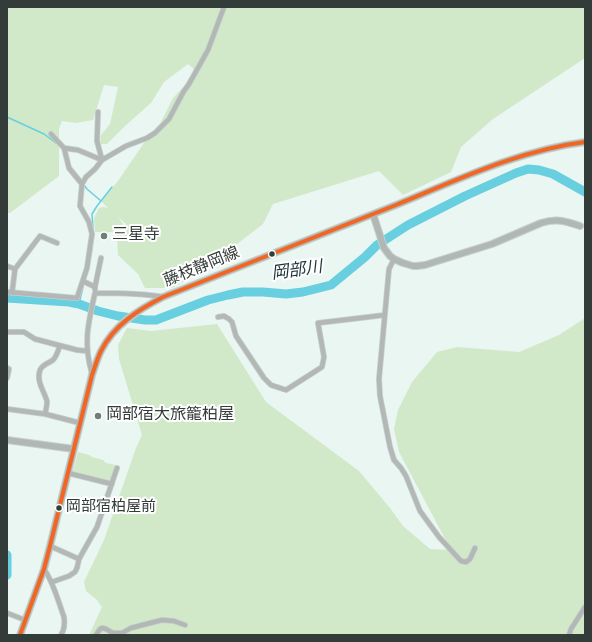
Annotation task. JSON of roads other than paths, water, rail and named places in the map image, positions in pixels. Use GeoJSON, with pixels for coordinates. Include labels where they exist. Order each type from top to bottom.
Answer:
{"type":"FeatureCollection","features":[{"type":"Feature","properties":{"kind":"main road","name":"藤枝静岡線"},"geometry":{"type":"LineString","coordinates":[[20,635],[44,569],[92,374],[105,344],[122,323],[136,312],[163,297],[475,173],[522,156],[552,148],[585,142]]}},
{"type":"Feature","properties":{"kind":"main road"},"geometry":{"type":"LineString","coordinates":[[373,214],[384,248],[390,256],[403,263],[413,266],[425,265],[492,244],[548,220],[560,220],[582,227]]}},
{"type":"Feature","properties":{"kind":"main road"},"geometry":{"type":"LineString","coordinates":[[7,440],[74,449]]}},
{"type":"Feature","properties":{"kind":"street"},"geometry":{"type":"LineString","coordinates":[[57,243],[40,236],[15,269],[10,293],[77,298],[87,268],[92,234],[89,222],[80,206],[82,184],[87,176],[102,160],[126,146],[147,138],[155,133],[169,119],[208,50],[224,7]]}},
{"type":"Feature","properties":{"kind":"street"},"geometry":{"type":"LineString","coordinates":[[98,112],[97,141],[102,160]]}},
{"type":"Feature","properties":{"kind":"street"},"geometry":{"type":"LineString","coordinates":[[51,134],[64,148],[69,168],[82,184]]}},
{"type":"Feature","properties":{"kind":"street"},"geometry":{"type":"LineString","coordinates":[[64,148],[78,150],[102,160]]}},
{"type":"Feature","properties":{"kind":"street"},"geometry":{"type":"LineString","coordinates":[[92,374],[87,335],[101,258]]}},
{"type":"Feature","properties":{"kind":"street"},"geometry":{"type":"LineString","coordinates":[[394,258],[389,269],[379,379],[380,396],[390,447],[394,460],[406,476],[420,511],[439,537],[461,561],[466,562],[470,559],[475,548]]}},
{"type":"Feature","properties":{"kind":"street"},"geometry":{"type":"LineString","coordinates":[[7,266],[15,269]]}},
{"type":"Feature","properties":{"kind":"street"},"geometry":{"type":"LineString","coordinates":[[83,281],[95,288]]}},
{"type":"Feature","properties":{"kind":"street"},"geometry":{"type":"LineString","coordinates":[[95,294],[126,293],[163,297]]}},
{"type":"Feature","properties":{"kind":"street"},"geometry":{"type":"LineString","coordinates":[[218,317],[224,316],[232,322],[236,336],[264,378],[271,385],[286,390],[322,367],[324,357],[318,323],[385,315]]}},
{"type":"Feature","properties":{"kind":"street"},"geometry":{"type":"LineString","coordinates":[[7,332],[24,332],[35,339],[77,350],[88,351]]}},
{"type":"Feature","properties":{"kind":"street"},"geometry":{"type":"LineString","coordinates":[[45,414],[47,401],[39,378],[40,370],[56,356],[60,346]]}},
{"type":"Feature","properties":{"kind":"street"},"geometry":{"type":"LineString","coordinates":[[7,368],[9,369],[7,378]]}},
{"type":"Feature","properties":{"kind":"street"},"geometry":{"type":"LineString","coordinates":[[7,409],[45,414],[80,423]]}},
{"type":"Feature","properties":{"kind":"street"},"geometry":{"type":"LineString","coordinates":[[52,582],[70,576],[78,568],[79,559],[97,527],[117,468]]}},
{"type":"Feature","properties":{"kind":"street"},"geometry":{"type":"LineString","coordinates":[[68,473],[112,484]]}},
{"type":"Feature","properties":{"kind":"street"},"geometry":{"type":"LineString","coordinates":[[50,546],[79,559]]}},
{"type":"Feature","properties":{"kind":"street"},"geometry":{"type":"LineString","coordinates":[[44,569],[52,582],[65,621],[65,629],[61,635]]}},
{"type":"Feature","properties":{"kind":"street"},"geometry":{"type":"LineString","coordinates":[[569,635],[571,629],[585,607]]}},
{"type":"Feature","properties":{"kind":"street"},"geometry":{"type":"LineString","coordinates":[[7,613],[25,620]]}},
{"type":"Feature","properties":{"kind":"street"},"geometry":{"type":"LineString","coordinates":[[96,635],[102,628],[113,633],[122,633],[131,628],[162,620],[174,621],[185,625]]}},
{"type":"Feature","properties":{"kind":"waterway"},"geometry":{"type":"LineString","coordinates":[[7,117],[44,134],[56,143]]}},
{"type":"Feature","properties":{"kind":"waterway","name":"岡部川"},"geometry":{"type":"LineString","coordinates":[[7,298],[69,302],[118,316],[156,320],[208,300],[228,295],[243,292],[286,294],[303,292],[331,285],[377,245],[408,225],[465,196],[528,169],[553,174],[585,192]]}},
{"type":"Feature","properties":{"kind":"waterway"},"geometry":{"type":"LineString","coordinates":[[84,185],[101,201]]}},
{"type":"Feature","properties":{"kind":"waterway"},"geometry":{"type":"LineString","coordinates":[[93,228],[92,214],[112,187]]}},
{"type":"Feature","properties":{"kind":"waterway"},"geometry":{"type":"LineString","coordinates":[[91,256],[92,246]]}},
{"type":"Feature","properties":{"kind":"waterway"},"geometry":{"type":"LineString","coordinates":[[79,304],[84,283]]}},
{"type":"Feature","properties":{"kind":"waterway","name":"岡部川"},"geometry":{"type":"LineString","coordinates":[[7,555],[7,575]]}},
{"type":"Feature","properties":{"kind":"place","name":"三星寺"},"geometry":{"type":"Point","coordinates":[104,236]}},
{"type":"Feature","properties":{"kind":"place","name":"岡部宿大旅籠柏屋"},"geometry":{"type":"Point","coordinates":[98,416]}},
{"type":"Feature","properties":{"kind":"place","name":"岡部宿柏屋前"},"geometry":{"type":"Point","coordinates":[59,508]}}]}
